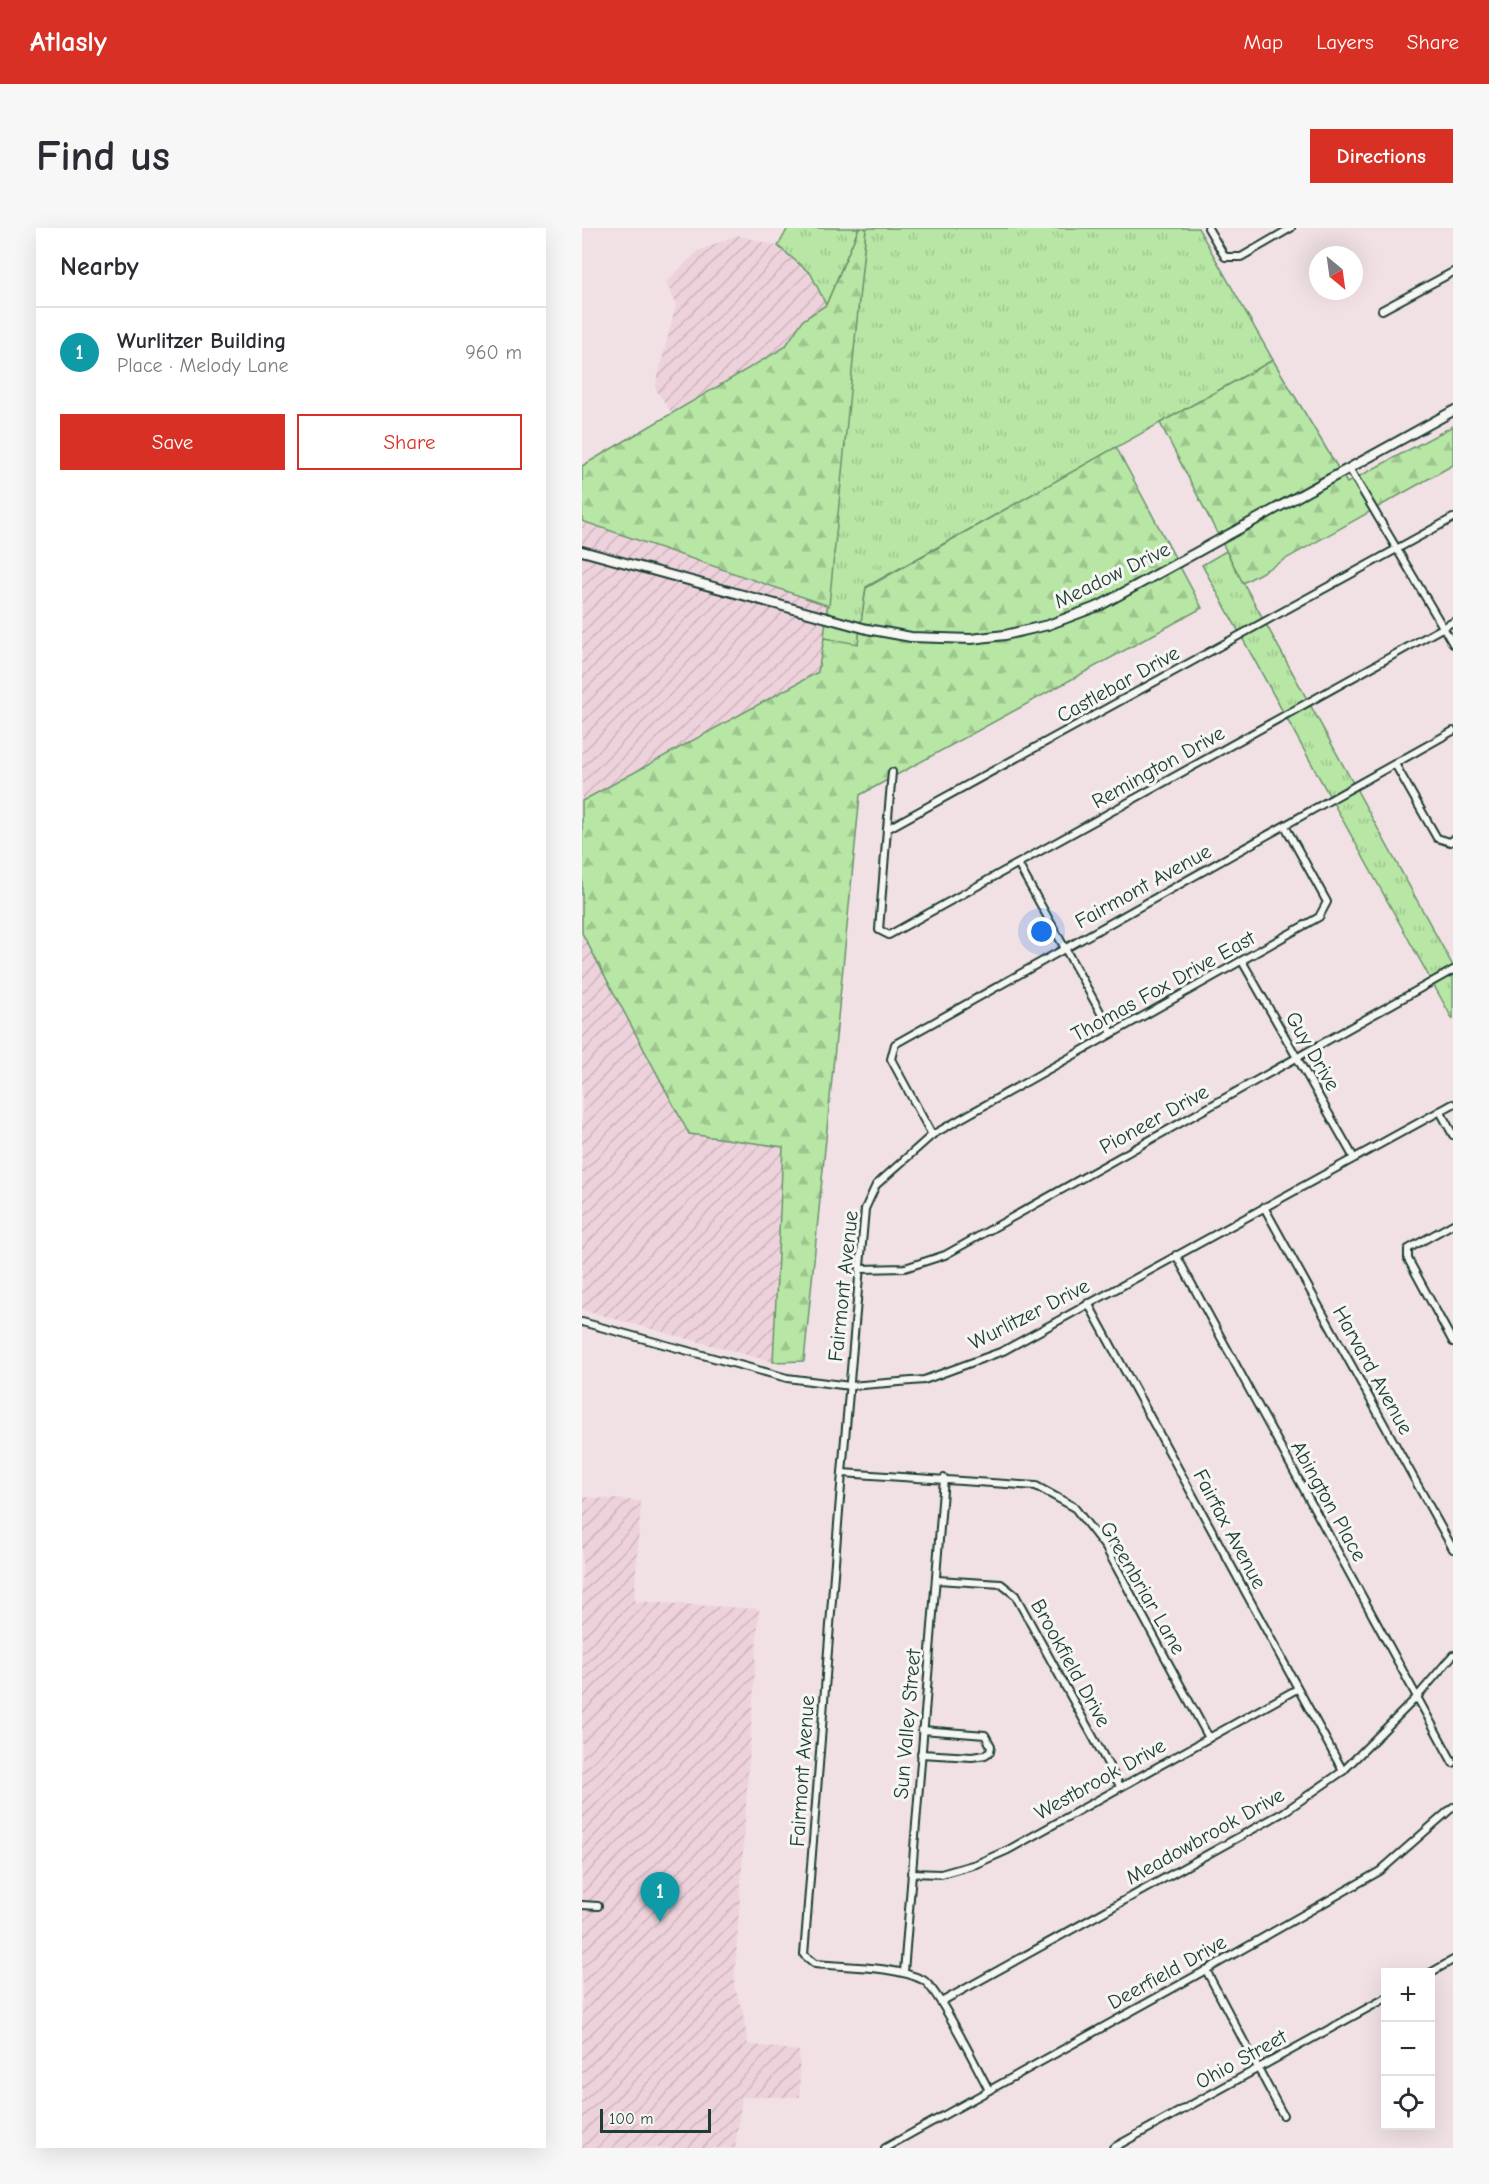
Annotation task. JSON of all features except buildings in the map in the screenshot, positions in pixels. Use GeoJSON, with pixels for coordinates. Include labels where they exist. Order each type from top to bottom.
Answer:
{"type":"FeatureCollection","features":[{"type":"Feature","properties":{"kind":"street"},"geometry":{"type":"LineString","coordinates":[[1208,228],[1225,257],[1241,257],[1291,228]]}},
{"type":"Feature","properties":{"kind":"street"},"geometry":{"type":"LineString","coordinates":[[1382,310],[1453,272]]}},
{"type":"Feature","properties":{"kind":"street","name":"Meadow Drive"},"geometry":{"type":"LineString","coordinates":[[582,551],[867,629],[911,637],[971,639],[1005,635],[1048,626],[1093,608],[1453,411]]}},
{"type":"Feature","properties":{"kind":"street"},"geometry":{"type":"LineString","coordinates":[[1349,468],[1453,644]]}},
{"type":"Feature","properties":{"kind":"street","name":"Castlebar Drive"},"geometry":{"type":"LineString","coordinates":[[887,829],[1453,518]]}},
{"type":"Feature","properties":{"kind":"street","name":"Remington Drive"},"geometry":{"type":"LineString","coordinates":[[887,829],[879,930],[889,935],[1453,622]]}},
{"type":"Feature","properties":{"kind":"street","name":"Fairmont Avenue"},"geometry":{"type":"LineString","coordinates":[[989,2090],[940,2001],[926,1982],[904,1972],[815,1964],[804,1955],[865,1209],[876,1185],[933,1135],[891,1059],[895,1044],[1453,731]]}},
{"type":"Feature","properties":{"kind":"street"},"geometry":{"type":"LineString","coordinates":[[1395,764],[1437,838],[1450,842],[1453,840]]}},
{"type":"Feature","properties":{"kind":"street"},"geometry":{"type":"LineString","coordinates":[[887,829],[892,772]]}},
{"type":"Feature","properties":{"kind":"street","name":"Thomas Fox Drive East"},"geometry":{"type":"LineString","coordinates":[[933,1135],[1319,917],[1327,902],[1285,826]]}},
{"type":"Feature","properties":{"kind":"street"},"geometry":{"type":"LineString","coordinates":[[1018,864],[1112,1033]]}},
{"type":"Feature","properties":{"kind":"street","name":"Guy Drive"},"geometry":{"type":"LineString","coordinates":[[1242,961],[1354,1158]]}},
{"type":"Feature","properties":{"kind":"street","name":"Pioneer Drive"},"geometry":{"type":"LineString","coordinates":[[861,1269],[905,1268],[945,1255],[1453,970]]}},
{"type":"Feature","properties":{"kind":"street","name":"Wurlitzer Drive"},"geometry":{"type":"LineString","coordinates":[[582,1322],[787,1378],[850,1386],[924,1380],[1003,1351],[1453,1104]]}},
{"type":"Feature","properties":{"kind":"street"},"geometry":{"type":"LineString","coordinates":[[1440,1111],[1453,1135]]}},
{"type":"Feature","properties":{"kind":"street","name":"Harvard Avenue"},"geometry":{"type":"LineString","coordinates":[[1264,1207],[1453,1549]]}},
{"type":"Feature","properties":{"kind":"street"},"geometry":{"type":"LineString","coordinates":[[1453,1224],[1408,1249],[1408,1259],[1453,1342]]}},
{"type":"Feature","properties":{"kind":"street","name":"Abington Place"},"geometry":{"type":"LineString","coordinates":[[1176,1255],[1453,1763]]}},
{"type":"Feature","properties":{"kind":"street","name":"Fairfax Avenue"},"geometry":{"type":"LineString","coordinates":[[1088,1303],[1343,1771]]}},
{"type":"Feature","properties":{"kind":"street","name":"Greenbriar Lane"},"geometry":{"type":"LineString","coordinates":[[842,1473],[1036,1486],[1074,1507],[1106,1548],[1209,1738]]}},
{"type":"Feature","properties":{"kind":"street","name":"Sun Valley Street"},"geometry":{"type":"LineString","coordinates":[[904,1972],[944,1479]]}},
{"type":"Feature","properties":{"kind":"street","name":"Brookfield Drive"},"geometry":{"type":"LineString","coordinates":[[937,1580],[1001,1584],[1015,1595],[1120,1786]]}},
{"type":"Feature","properties":{"kind":"street","name":"Meadowbrook Drive"},"geometry":{"type":"LineString","coordinates":[[940,2001],[1284,1812],[1343,1771],[1417,1697],[1453,1655]]}},
{"type":"Feature","properties":{"kind":"street","name":"Westbrook Drive"},"geometry":{"type":"LineString","coordinates":[[911,1873],[941,1874],[976,1864],[1008,1850],[1297,1689]]}},
{"type":"Feature","properties":{"kind":"street"},"geometry":{"type":"LineString","coordinates":[[921,1754],[979,1757],[990,1752],[991,1746],[985,1735],[922,1730]]}},
{"type":"Feature","properties":{"kind":"street","name":"Deerfield Drive"},"geometry":{"type":"LineString","coordinates":[[885,2148],[1380,1871],[1453,1807]]}},
{"type":"Feature","properties":{"kind":"street"},"geometry":{"type":"LineString","coordinates":[[582,1905],[598,1906]]}},
{"type":"Feature","properties":{"kind":"street"},"geometry":{"type":"LineString","coordinates":[[1435,1971],[1453,1960]]}},
{"type":"Feature","properties":{"kind":"street"},"geometry":{"type":"LineString","coordinates":[[1206,1970],[1282,2115]]}},
{"type":"Feature","properties":{"kind":"street","name":"Ohio Street"},"geometry":{"type":"LineString","coordinates":[[1113,2148],[1381,2001]]}},
{"type":"Feature","properties":{"kind":"shaded area"},"geometry":{"type":"Polygon","coordinates":[[[737,235],[778,246],[811,274],[826,305],[803,320],[785,347],[671,412],[655,388],[676,305],[666,282],[698,251],[737,235]]]}},
{"type":"Feature","properties":{"kind":"shaded area"},"geometry":{"type":"Polygon","coordinates":[[[582,521],[829,606],[818,672],[582,801],[582,521]]]}},
{"type":"Feature","properties":{"kind":"shaded area"},"geometry":{"type":"Polygon","coordinates":[[[582,933],[689,1134],[783,1147],[773,1362],[582,1310],[582,933]]]}},
{"type":"Feature","properties":{"kind":"shaded area"},"geometry":{"type":"Polygon","coordinates":[[[582,1497],[641,1501],[634,1601],[759,1609],[734,1987],[742,2007],[748,2044],[799,2051],[800,2097],[742,2097],[735,2148],[582,2148],[582,1497]]]}},
{"type":"Feature","properties":{"kind":"green space"},"geometry":{"type":"Polygon","coordinates":[[[788,228],[859,228],[826,305],[811,274],[778,246],[788,228]]]}},
{"type":"Feature","properties":{"kind":"green space"},"geometry":{"type":"Polygon","coordinates":[[[859,228],[866,228],[829,606],[582,521],[582,466],[785,347],[803,320],[826,305],[859,228]]]}},
{"type":"Feature","properties":{"kind":"green space"},"geometry":{"type":"Polygon","coordinates":[[[866,228],[1198,228],[1273,360],[866,587],[858,645],[824,638],[866,228]]]}},
{"type":"Feature","properties":{"kind":"green space"},"geometry":{"type":"Polygon","coordinates":[[[1273,360],[1347,483],[1453,426],[1453,465],[1243,583],[1160,423],[1273,360]]]}},
{"type":"Feature","properties":{"kind":"green space"},"geometry":{"type":"Polygon","coordinates":[[[1116,447],[1202,608],[860,795],[804,1361],[773,1362],[783,1147],[689,1134],[582,933],[582,801],[818,672],[824,638],[858,644],[866,588],[1116,447]]]}},
{"type":"Feature","properties":{"kind":"green space"},"geometry":{"type":"Polygon","coordinates":[[[1226,551],[1453,966],[1453,1020],[1202,565],[1226,551]]]}},
{"type":"Feature","properties":{"kind":"place","name":"Wurlitzer Building"},"geometry":{"type":"Point","coordinates":[660,1922]}}]}
